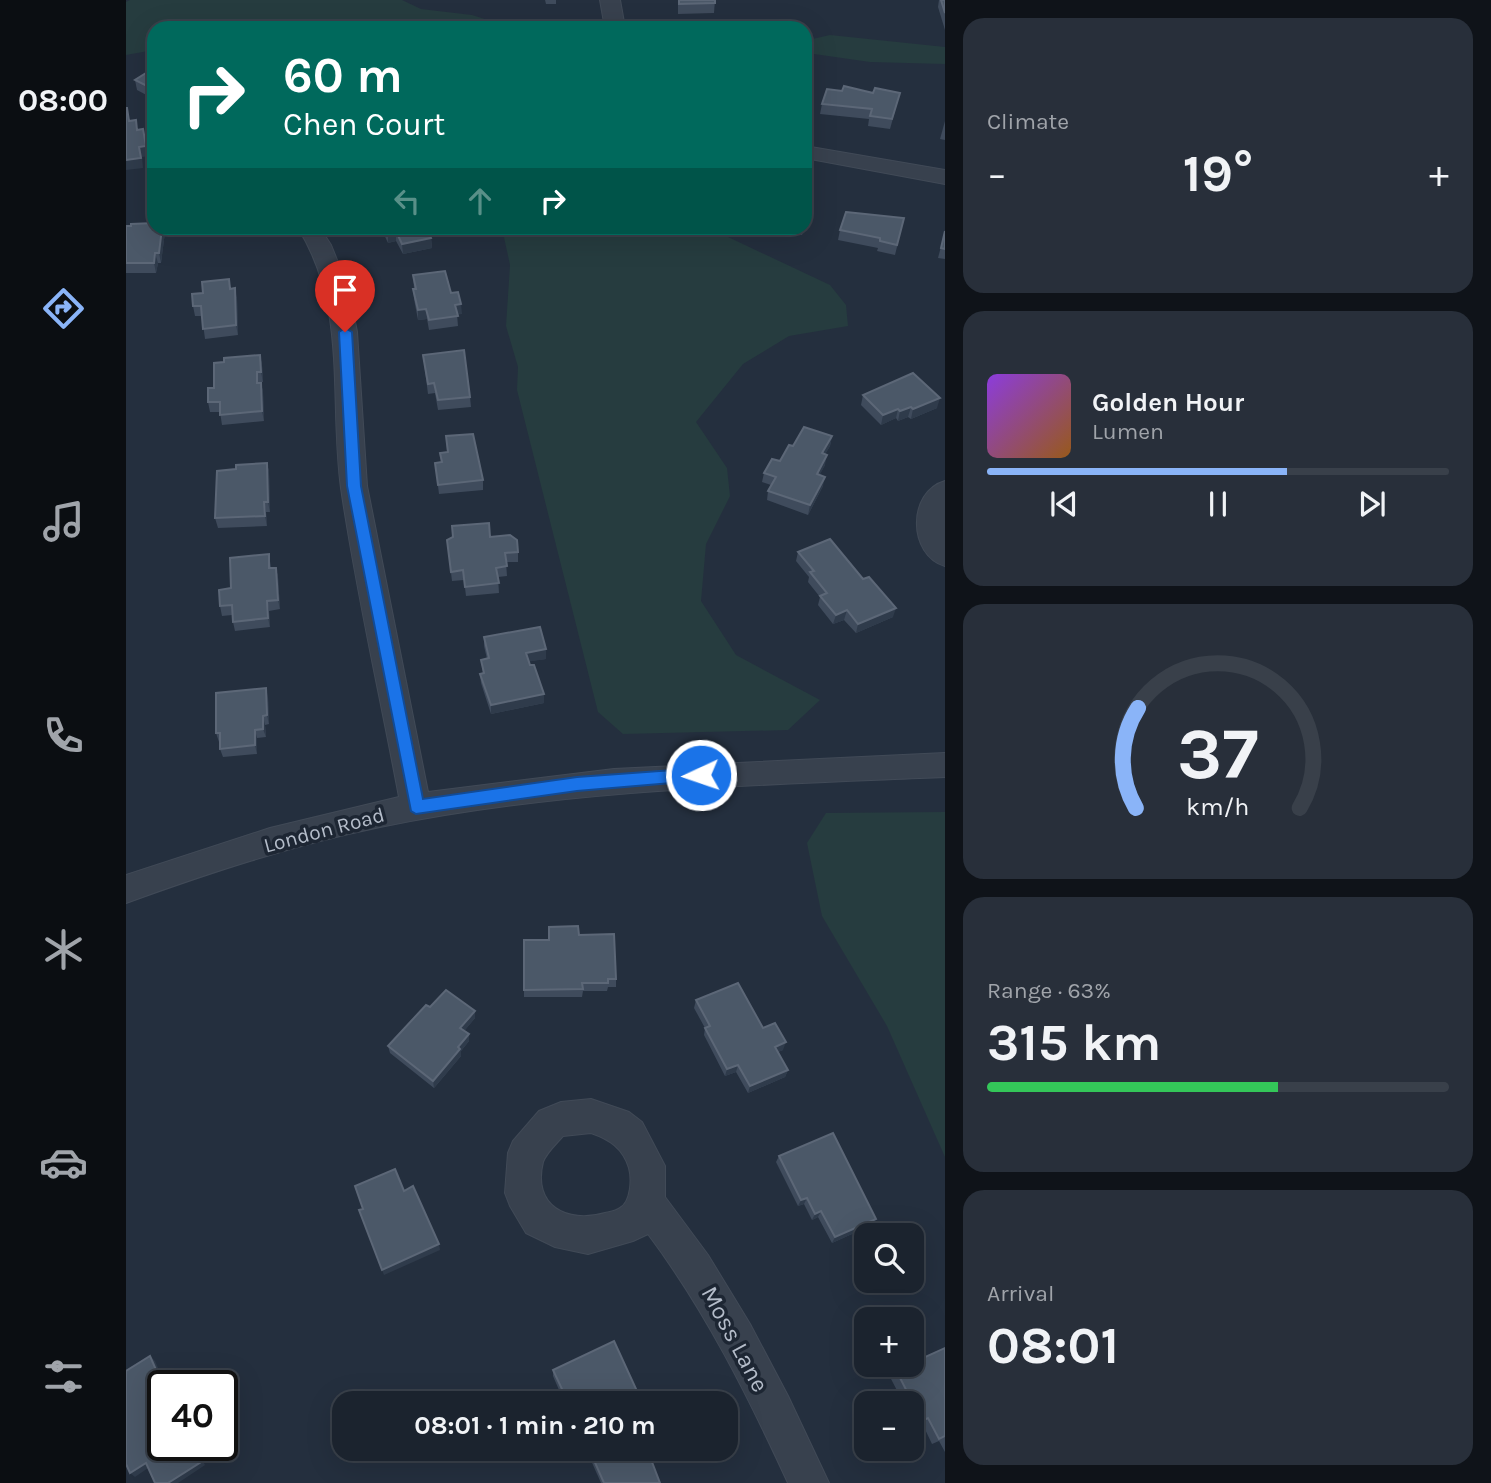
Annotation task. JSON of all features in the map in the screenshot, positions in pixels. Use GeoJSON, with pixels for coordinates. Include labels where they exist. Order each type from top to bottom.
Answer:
{"type":"FeatureCollection","features":[{"type":"Feature","properties":{"kind":"street"},"geometry":{"type":"LineString","coordinates":[[610,0],[614,21]]}},
{"type":"Feature","properties":{"kind":"street"},"geometry":{"type":"LineString","coordinates":[[812,153],[945,177]]}},
{"type":"Feature","properties":{"kind":"street"},"geometry":{"type":"LineString","coordinates":[[314,235],[337,290],[343,321],[354,486],[416,807]]}},
{"type":"Feature","properties":{"kind":"street"},"geometry":{"type":"LineString","coordinates":[[945,490],[938,495],[930,514],[929,533],[945,556]]}},
{"type":"Feature","properties":{"kind":"street","name":"London Road"},"geometry":{"type":"LineString","coordinates":[[126,889],[312,829],[416,807],[577,784],[660,777],[945,765]]}},
{"type":"Feature","properties":{"kind":"street","name":"Moss Lane"},"geometry":{"type":"LineString","coordinates":[[647,1203],[683,1247],[722,1310],[809,1483]]}},
{"type":"Feature","properties":{"kind":"green space"},"geometry":{"type":"Polygon","coordinates":[[[402,0],[421,9],[472,15],[491,21],[147,21],[147,51],[126,55],[126,2],[402,0]]]}},
{"type":"Feature","properties":{"kind":"green space"},"geometry":{"type":"Polygon","coordinates":[[[830,35],[945,47],[945,64],[870,62],[814,54],[812,39],[830,35]]]}},
{"type":"Feature","properties":{"kind":"green space"},"geometry":{"type":"Polygon","coordinates":[[[504,235],[724,235],[830,285],[846,305],[848,326],[789,336],[743,364],[696,422],[727,468],[730,496],[706,544],[701,601],[736,655],[820,700],[788,730],[623,734],[598,712],[517,390],[518,367],[506,326],[510,265],[504,235]]]}},
{"type":"Feature","properties":{"kind":"green space"},"geometry":{"type":"Polygon","coordinates":[[[945,812],[945,1157],[887,1026],[822,916],[807,843],[826,813],[945,812]]]}},
{"type":"Feature","properties":{"kind":"building"},"geometry":{"type":"Polygon","coordinates":[[[679,0],[715,0],[715,3],[679,4],[679,0]]]}},
{"type":"Feature","properties":{"kind":"building"},"geometry":{"type":"Polygon","coordinates":[[[147,72],[147,86],[135,80],[147,72]]]}},
{"type":"Feature","properties":{"kind":"building"},"geometry":{"type":"Polygon","coordinates":[[[844,86],[873,93],[875,88],[900,93],[892,119],[870,116],[872,109],[822,104],[827,89],[842,91],[844,86]]]}},
{"type":"Feature","properties":{"kind":"building"},"geometry":{"type":"Polygon","coordinates":[[[126,108],[129,121],[136,120],[137,130],[143,129],[146,146],[139,147],[141,158],[126,160],[126,108]]]}},
{"type":"Feature","properties":{"kind":"building"},"geometry":{"type":"Polygon","coordinates":[[[846,212],[904,218],[897,245],[880,241],[880,238],[840,230],[846,212]]]}},
{"type":"Feature","properties":{"kind":"building"},"geometry":{"type":"Polygon","coordinates":[[[147,223],[147,235],[161,235],[159,253],[155,253],[154,263],[126,263],[126,226],[147,223]]]}},
{"type":"Feature","properties":{"kind":"building"},"geometry":{"type":"Polygon","coordinates":[[[945,231],[945,249],[941,248],[945,231]]]}},
{"type":"Feature","properties":{"kind":"building"},"geometry":{"type":"Polygon","coordinates":[[[398,235],[430,235],[431,238],[402,244],[398,235]]]}},
{"type":"Feature","properties":{"kind":"building"},"geometry":{"type":"Polygon","coordinates":[[[445,271],[451,293],[458,292],[461,304],[455,305],[458,316],[429,320],[426,309],[418,310],[413,275],[445,271]]]}},
{"type":"Feature","properties":{"kind":"building"},"geometry":{"type":"Polygon","coordinates":[[[229,279],[230,289],[235,288],[236,325],[203,329],[201,306],[193,306],[192,294],[203,293],[202,282],[229,279]]]}},
{"type":"Feature","properties":{"kind":"building"},"geometry":{"type":"Polygon","coordinates":[[[464,350],[470,397],[438,400],[434,383],[428,384],[423,355],[464,350]]]}},
{"type":"Feature","properties":{"kind":"building"},"geometry":{"type":"Polygon","coordinates":[[[260,355],[261,372],[257,372],[257,383],[261,383],[262,411],[220,415],[220,402],[208,402],[208,388],[214,388],[214,363],[224,362],[224,358],[260,355]]]}},
{"type":"Feature","properties":{"kind":"building"},"geometry":{"type":"Polygon","coordinates":[[[913,373],[940,398],[913,409],[898,409],[883,415],[863,395],[913,373]]]}},
{"type":"Feature","properties":{"kind":"building"},"geometry":{"type":"Polygon","coordinates":[[[804,427],[832,436],[822,453],[827,455],[817,474],[825,477],[810,505],[768,491],[776,477],[764,473],[772,459],[780,461],[804,427]]]}},
{"type":"Feature","properties":{"kind":"building"},"geometry":{"type":"Polygon","coordinates":[[[473,434],[483,480],[438,485],[435,463],[442,462],[440,453],[448,452],[446,436],[473,434]]]}},
{"type":"Feature","properties":{"kind":"building"},"geometry":{"type":"Polygon","coordinates":[[[267,463],[268,502],[264,502],[265,516],[215,518],[217,471],[236,469],[236,465],[267,463]]]}},
{"type":"Feature","properties":{"kind":"building"},"geometry":{"type":"Polygon","coordinates":[[[489,523],[490,537],[510,535],[517,540],[518,552],[505,553],[507,566],[496,568],[499,583],[465,587],[463,570],[451,572],[447,540],[453,537],[452,526],[489,523]]]}},
{"type":"Feature","properties":{"kind":"building"},"geometry":{"type":"Polygon","coordinates":[[[830,539],[863,579],[869,577],[896,608],[858,624],[847,610],[836,615],[820,596],[827,593],[810,572],[814,571],[798,552],[830,539]]]}},
{"type":"Feature","properties":{"kind":"building"},"geometry":{"type":"Polygon","coordinates":[[[269,554],[269,568],[276,568],[278,600],[267,601],[268,618],[233,622],[232,605],[220,606],[219,590],[231,588],[230,558],[269,554]]]}},
{"type":"Feature","properties":{"kind":"building"},"geometry":{"type":"Polygon","coordinates":[[[540,627],[546,649],[526,653],[530,665],[534,665],[544,694],[491,705],[480,674],[484,673],[481,660],[489,658],[484,637],[540,627]]]}},
{"type":"Feature","properties":{"kind":"building"},"geometry":{"type":"Polygon","coordinates":[[[266,688],[267,715],[263,716],[263,729],[255,730],[255,745],[220,749],[220,733],[216,733],[216,693],[266,688]]]}},
{"type":"Feature","properties":{"kind":"building"},"geometry":{"type":"Polygon","coordinates":[[[578,926],[579,935],[614,934],[616,979],[608,979],[608,983],[582,983],[583,989],[524,990],[524,940],[549,940],[549,927],[578,926]]]}},
{"type":"Feature","properties":{"kind":"building"},"geometry":{"type":"Polygon","coordinates":[[[738,983],[763,1028],[775,1023],[786,1042],[775,1047],[788,1070],[750,1086],[738,1065],[727,1069],[705,1028],[710,1026],[696,1000],[738,983]]]}},
{"type":"Feature","properties":{"kind":"building"},"geometry":{"type":"Polygon","coordinates":[[[446,990],[475,1011],[460,1028],[469,1034],[458,1047],[460,1049],[433,1081],[388,1046],[426,1005],[430,1007],[446,990]]]}},
{"type":"Feature","properties":{"kind":"building"},"geometry":{"type":"Polygon","coordinates":[[[833,1133],[876,1219],[867,1223],[854,1223],[854,1229],[835,1237],[821,1211],[815,1214],[807,1198],[801,1200],[779,1156],[833,1133]]]}},
{"type":"Feature","properties":{"kind":"building"},"geometry":{"type":"Polygon","coordinates":[[[395,1169],[404,1191],[413,1186],[439,1244],[382,1270],[359,1210],[363,1209],[355,1186],[395,1169]]]}},
{"type":"Feature","properties":{"kind":"building"},"geometry":{"type":"Polygon","coordinates":[[[614,1341],[637,1391],[563,1391],[553,1370],[614,1341]]]}},
{"type":"Feature","properties":{"kind":"building"},"geometry":{"type":"Polygon","coordinates":[[[945,1348],[945,1436],[939,1439],[928,1418],[924,1420],[924,1391],[907,1391],[900,1377],[924,1377],[924,1358],[945,1348]]]}},
{"type":"Feature","properties":{"kind":"building"},"geometry":{"type":"Polygon","coordinates":[[[150,1356],[156,1370],[147,1370],[147,1461],[201,1462],[168,1483],[155,1483],[146,1463],[130,1473],[126,1464],[126,1371],[150,1356]]]}},
{"type":"Feature","properties":{"kind":"building"},"geometry":{"type":"Polygon","coordinates":[[[594,1461],[652,1461],[660,1483],[604,1483],[594,1461]]]}},
{"type":"Feature","properties":{"kind":"route"},"geometry":{"type":"LineString","coordinates":[[345,332],[354,486],[416,807],[577,784],[701,775]]}}]}
